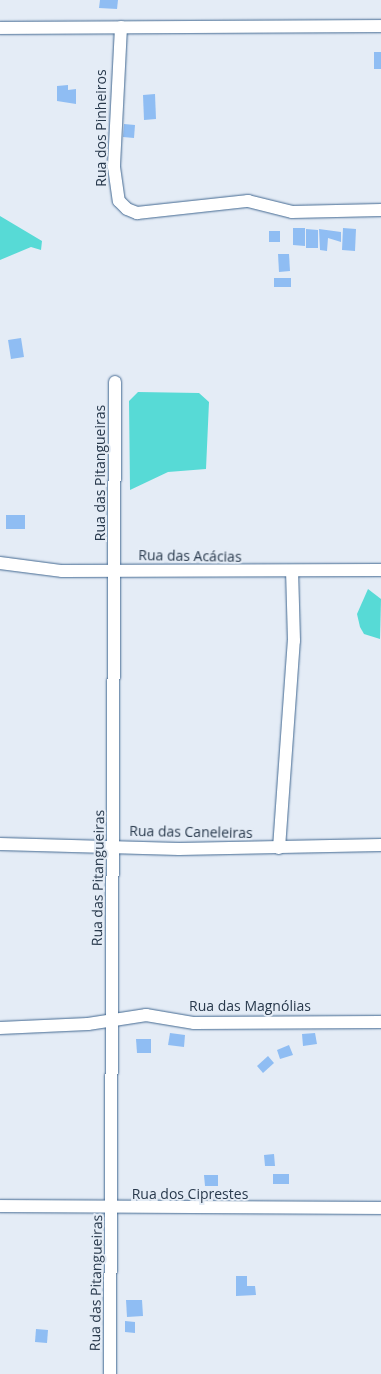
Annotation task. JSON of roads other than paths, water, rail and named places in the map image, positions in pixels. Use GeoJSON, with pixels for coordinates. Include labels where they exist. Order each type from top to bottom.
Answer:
{"type":"FeatureCollection","features":[{"type":"Feature","properties":{"kind":"street"},"geometry":{"type":"LineString","coordinates":[[0,28],[381,26]]}},
{"type":"Feature","properties":{"kind":"street","name":"Rua dos Pinheiros"},"geometry":{"type":"LineString","coordinates":[[121,27],[114,167],[119,201],[127,209],[137,213],[248,201],[292,212],[381,210]]}},
{"type":"Feature","properties":{"kind":"street","name":"Rua das Pitangueiras"},"geometry":{"type":"LineString","coordinates":[[110,1374],[112,1209],[110,1020],[115,846],[115,382]]}},
{"type":"Feature","properties":{"kind":"street","name":"Rua das Acácias"},"geometry":{"type":"LineString","coordinates":[[0,563],[62,571],[115,569],[381,570]]}},
{"type":"Feature","properties":{"kind":"street"},"geometry":{"type":"LineString","coordinates":[[280,848],[294,641],[292,571]]}},
{"type":"Feature","properties":{"kind":"street","name":"Rua das Caneleiras"},"geometry":{"type":"LineString","coordinates":[[0,844],[280,848],[381,845]]}},
{"type":"Feature","properties":{"kind":"street","name":"Rua das Magnólias"},"geometry":{"type":"LineString","coordinates":[[0,1028],[110,1020],[146,1015],[194,1023],[381,1022]]}},
{"type":"Feature","properties":{"kind":"street","name":"Rua dos Ciprestes"},"geometry":{"type":"LineString","coordinates":[[0,1206],[112,1209],[381,1208]]}}]}
